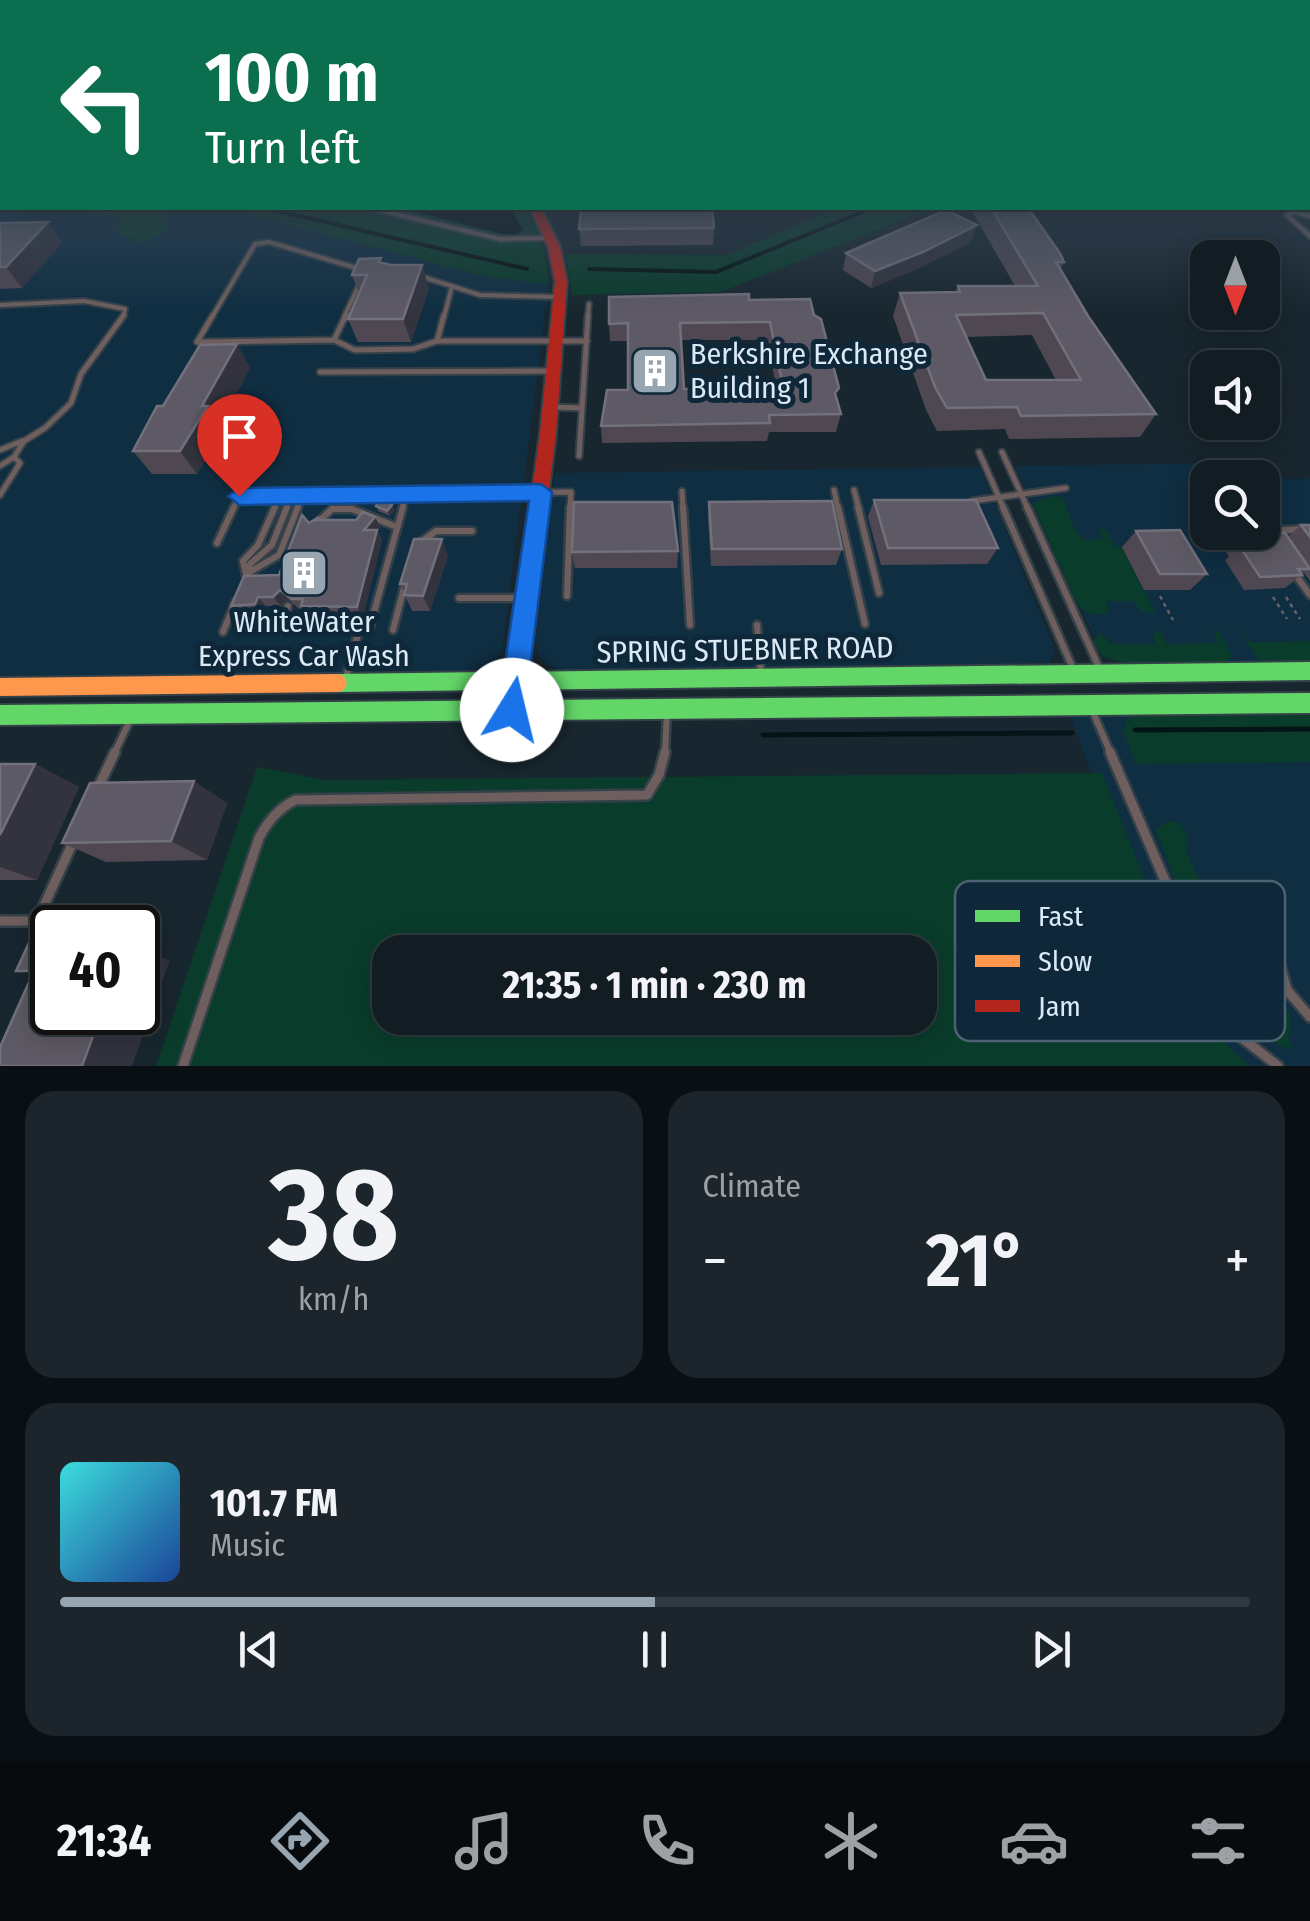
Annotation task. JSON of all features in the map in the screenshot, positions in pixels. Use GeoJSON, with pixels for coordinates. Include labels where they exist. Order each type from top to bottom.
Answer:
{"type":"FeatureCollection","features":[{"type":"Feature","properties":{"kind":"main road"},"geometry":{"type":"LineString","coordinates":[[512,710],[551,407],[561,281],[541,215]]}},
{"type":"Feature","properties":{"kind":"main road","name":"SPRING STUEBNER ROAD"},"geometry":{"type":"LineString","coordinates":[[0,687],[1310,671]]}},
{"type":"Feature","properties":{"kind":"main road"},"geometry":{"type":"LineString","coordinates":[[1090,705],[1101,673]]}},
{"type":"Feature","properties":{"kind":"main road"},"geometry":{"type":"LineString","coordinates":[[1075,674],[1090,705]]}},
{"type":"Feature","properties":{"kind":"main road"},"geometry":{"type":"LineString","coordinates":[[132,714],[151,684]]}},
{"type":"Feature","properties":{"kind":"main road","name":"SPRING STUEBNER ROAD"},"geometry":{"type":"LineString","coordinates":[[0,715],[1310,703]]}},
{"type":"Feature","properties":{"kind":"lane"},"geometry":{"type":"LineString","coordinates":[[397,215],[500,240],[550,238]]}},
{"type":"Feature","properties":{"kind":"lane"},"geometry":{"type":"LineString","coordinates":[[1288,215],[1310,236]]}},
{"type":"Feature","properties":{"kind":"lane"},"geometry":{"type":"LineString","coordinates":[[334,340],[367,271],[286,246],[255,244],[197,342],[334,340],[355,350],[413,349],[437,342],[587,341]]}},
{"type":"Feature","properties":{"kind":"lane"},"geometry":{"type":"LineString","coordinates":[[412,274],[511,298],[560,297]]}},
{"type":"Feature","properties":{"kind":"lane"},"geometry":{"type":"LineString","coordinates":[[437,342],[452,286]]}},
{"type":"Feature","properties":{"kind":"lane"},"geometry":{"type":"LineString","coordinates":[[0,305],[90,302],[119,304],[125,309],[124,318],[80,374],[70,403],[44,428],[0,450]]}},
{"type":"Feature","properties":{"kind":"lane"},"geometry":{"type":"LineString","coordinates":[[579,456],[589,304]]}},
{"type":"Feature","properties":{"kind":"lane"},"geometry":{"type":"LineString","coordinates":[[320,372],[555,371]]}},
{"type":"Feature","properties":{"kind":"lane"},"geometry":{"type":"LineString","coordinates":[[551,407],[582,408]]}},
{"type":"Feature","properties":{"kind":"lane"},"geometry":{"type":"LineString","coordinates":[[0,466],[14,458],[24,440]]}},
{"type":"Feature","properties":{"kind":"lane"},"geometry":{"type":"LineString","coordinates":[[980,452],[1075,674]]}},
{"type":"Feature","properties":{"kind":"lane"},"geometry":{"type":"LineString","coordinates":[[1002,452],[1101,673]]}},
{"type":"Feature","properties":{"kind":"lane"},"geometry":{"type":"LineString","coordinates":[[0,494],[20,464],[14,458]]}},
{"type":"Feature","properties":{"kind":"lane"},"geometry":{"type":"LineString","coordinates":[[217,543],[247,478]]}},
{"type":"Feature","properties":{"kind":"lane"},"geometry":{"type":"LineString","coordinates":[[972,502],[1066,488]]}},
{"type":"Feature","properties":{"kind":"lane"},"geometry":{"type":"LineString","coordinates":[[834,490],[865,624]]}},
{"type":"Feature","properties":{"kind":"lane"},"geometry":{"type":"LineString","coordinates":[[854,490],[879,593]]}},
{"type":"Feature","properties":{"kind":"lane"},"geometry":{"type":"LineString","coordinates":[[682,491],[690,625]]}},
{"type":"Feature","properties":{"kind":"lane"},"geometry":{"type":"LineString","coordinates":[[239,496],[570,492],[564,577],[567,596]]}},
{"type":"Feature","properties":{"kind":"lane"},"geometry":{"type":"LineString","coordinates":[[369,630],[406,494]]}},
{"type":"Feature","properties":{"kind":"lane"},"geometry":{"type":"LineString","coordinates":[[246,574],[243,561],[258,545],[280,496]]}},
{"type":"Feature","properties":{"kind":"lane"},"geometry":{"type":"LineString","coordinates":[[224,632],[250,564],[272,545],[291,496]]}},
{"type":"Feature","properties":{"kind":"lane"},"geometry":{"type":"LineString","coordinates":[[246,574],[279,554],[302,496]]}},
{"type":"Feature","properties":{"kind":"lane"},"geometry":{"type":"LineString","coordinates":[[316,526],[324,513],[332,509],[352,510],[397,527]]}},
{"type":"Feature","properties":{"kind":"lane"},"geometry":{"type":"LineString","coordinates":[[1281,553],[1269,534],[1306,528]]}},
{"type":"Feature","properties":{"kind":"lane"},"geometry":{"type":"LineString","coordinates":[[414,550],[421,539],[436,530],[472,530]]}},
{"type":"Feature","properties":{"kind":"lane"},"geometry":{"type":"LineString","coordinates":[[393,630],[410,566]]}},
{"type":"Feature","properties":{"kind":"lane"},"geometry":{"type":"LineString","coordinates":[[1291,567],[1310,595]]}},
{"type":"Feature","properties":{"kind":"lane"},"geometry":{"type":"LineString","coordinates":[[459,598],[527,598]]}},
{"type":"Feature","properties":{"kind":"lane"},"geometry":{"type":"LineString","coordinates":[[280,631],[288,606]]}},
{"type":"Feature","properties":{"kind":"lane"},"geometry":{"type":"LineString","coordinates":[[757,624],[762,678]]}},
{"type":"Feature","properties":{"kind":"lane"},"geometry":{"type":"LineString","coordinates":[[345,682],[359,630]]}},
{"type":"Feature","properties":{"kind":"lane"},"geometry":{"type":"LineString","coordinates":[[1090,705],[1165,881]]}},
{"type":"Feature","properties":{"kind":"lane"},"geometry":{"type":"LineString","coordinates":[[182,1066],[259,838],[269,818],[280,808],[295,800],[634,798],[647,794],[659,779],[664,764],[667,709]]}},
{"type":"Feature","properties":{"kind":"lane"},"geometry":{"type":"LineString","coordinates":[[90,805],[132,714]]}},
{"type":"Feature","properties":{"kind":"lane"},"geometry":{"type":"LineString","coordinates":[[44,905],[83,822]]}},
{"type":"Feature","properties":{"kind":"lane"},"geometry":{"type":"LineString","coordinates":[[0,921],[30,921]]}},
{"type":"Feature","properties":{"kind":"lane"},"geometry":{"type":"LineString","coordinates":[[1285,984],[1310,1017]]}},
{"type":"Feature","properties":{"kind":"lane"},"geometry":{"type":"LineString","coordinates":[[1244,1041],[1257,1056],[1278,1066]]}},
{"type":"Feature","properties":{"kind":"path"},"geometry":{"type":"LineString","coordinates":[[1160,596],[1173,620]]}},
{"type":"Feature","properties":{"kind":"path"},"geometry":{"type":"LineString","coordinates":[[1273,597],[1286,619]]}},
{"type":"Feature","properties":{"kind":"path"},"geometry":{"type":"LineString","coordinates":[[1286,597],[1300,619]]}},
{"type":"Feature","properties":{"kind":"shaded area"},"geometry":{"type":"Polygon","coordinates":[[[0,215],[252,215],[487,277],[549,284],[502,651],[495,661],[473,671],[0,676],[0,215]]]}},
{"type":"Feature","properties":{"kind":"shaded area"},"geometry":{"type":"Polygon","coordinates":[[[427,215],[514,215],[523,230],[514,235],[427,215]]]}},
{"type":"Feature","properties":{"kind":"shaded area"},"geometry":{"type":"Polygon","coordinates":[[[1190,463],[1190,550],[1280,550],[1280,479],[1310,479],[1310,662],[1127,664],[1103,657],[1015,466],[1190,463]]]}},
{"type":"Feature","properties":{"kind":"shaded area"},"geometry":{"type":"Polygon","coordinates":[[[980,467],[1055,650],[1049,663],[562,670],[548,666],[538,655],[536,640],[555,473],[980,467]]]}},
{"type":"Feature","properties":{"kind":"shaded area"},"geometry":{"type":"Polygon","coordinates":[[[1310,713],[1310,1066],[1202,1066],[1193,1041],[1285,1041],[1285,881],[1132,881],[1070,716],[1310,713]]]}},
{"type":"Feature","properties":{"kind":"green space"},"geometry":{"type":"Polygon","coordinates":[[[99,215],[169,215],[165,222],[167,229],[144,243],[120,235],[116,216],[99,215]]]}},
{"type":"Feature","properties":{"kind":"green space"},"geometry":{"type":"Polygon","coordinates":[[[252,215],[391,215],[494,240],[539,242],[545,253],[549,284],[487,277],[252,215]]]}},
{"type":"Feature","properties":{"kind":"green space"},"geometry":{"type":"Polygon","coordinates":[[[402,215],[530,215],[540,234],[508,238],[402,215]]]}},
{"type":"Feature","properties":{"kind":"green space"},"geometry":{"type":"Polygon","coordinates":[[[821,215],[915,215],[721,292],[572,295],[566,254],[727,255],[821,215]]]}},
{"type":"Feature","properties":{"kind":"green space"},"geometry":{"type":"Polygon","coordinates":[[[1053,496],[1063,498],[1074,528],[1084,540],[1103,539],[1098,529],[1106,529],[1115,547],[1122,547],[1156,613],[1140,611],[1134,601],[1106,601],[1109,614],[1091,614],[1078,606],[1034,507],[1035,502],[1053,496]]]}},
{"type":"Feature","properties":{"kind":"green space"},"geometry":{"type":"Polygon","coordinates":[[[1213,629],[1219,632],[1232,655],[1226,663],[1127,664],[1103,657],[1093,642],[1101,632],[1111,644],[1155,644],[1153,631],[1161,633],[1167,644],[1218,643],[1213,629]]]}},
{"type":"Feature","properties":{"kind":"green space"},"geometry":{"type":"Polygon","coordinates":[[[1239,629],[1250,642],[1310,641],[1310,662],[1258,660],[1239,629]]]}},
{"type":"Feature","properties":{"kind":"green space"},"geometry":{"type":"Polygon","coordinates":[[[1310,713],[1310,762],[1136,764],[1123,731],[1127,719],[1138,715],[1310,713]]]}},
{"type":"Feature","properties":{"kind":"green space"},"geometry":{"type":"Polygon","coordinates":[[[257,767],[325,780],[1102,773],[1145,881],[955,881],[955,1041],[1224,1043],[1251,1066],[156,1066],[257,767]]]}},
{"type":"Feature","properties":{"kind":"green space"},"geometry":{"type":"Polygon","coordinates":[[[1166,822],[1179,822],[1188,837],[1187,853],[1199,881],[1175,881],[1156,830],[1166,822]]]}},
{"type":"Feature","properties":{"kind":"green space"},"geometry":{"type":"Polygon","coordinates":[[[1285,1005],[1291,1017],[1288,1039],[1294,1050],[1274,1041],[1285,1041],[1285,1005]]]}},
{"type":"Feature","properties":{"kind":"building"},"geometry":{"type":"Polygon","coordinates":[[[580,215],[713,215],[714,228],[579,229],[580,215]]]}},
{"type":"Feature","properties":{"kind":"building"},"geometry":{"type":"Polygon","coordinates":[[[935,215],[956,215],[977,225],[875,271],[846,253],[935,215]]]}},
{"type":"Feature","properties":{"kind":"building"},"geometry":{"type":"Polygon","coordinates":[[[995,215],[1033,215],[1060,253],[1064,262],[1056,262],[1088,316],[1156,414],[1021,416],[1017,407],[947,408],[935,387],[900,293],[960,292],[958,286],[1038,286],[995,215]],[[1043,313],[956,315],[986,380],[1081,380],[1043,313]]]}},
{"type":"Feature","properties":{"kind":"building"},"geometry":{"type":"Polygon","coordinates":[[[48,222],[6,267],[0,267],[0,223],[48,222]]]}},
{"type":"Feature","properties":{"kind":"building"},"geometry":{"type":"Polygon","coordinates":[[[381,258],[379,262],[391,265],[422,265],[403,319],[348,319],[367,275],[352,275],[359,259],[381,258]]]}},
{"type":"Feature","properties":{"kind":"building"},"geometry":{"type":"Polygon","coordinates":[[[749,294],[749,300],[810,299],[814,315],[821,319],[839,388],[835,393],[841,414],[769,415],[770,423],[601,426],[607,390],[628,390],[628,323],[609,324],[609,297],[749,294]],[[770,322],[680,323],[684,389],[783,387],[770,322]]]}},
{"type":"Feature","properties":{"kind":"building"},"geometry":{"type":"Polygon","coordinates":[[[237,344],[202,406],[208,406],[180,451],[133,451],[157,406],[163,406],[200,345],[237,344]]]}},
{"type":"Feature","properties":{"kind":"building"},"geometry":{"type":"Polygon","coordinates":[[[383,497],[392,505],[387,511],[376,506],[383,497]]]}},
{"type":"Feature","properties":{"kind":"building"},"geometry":{"type":"Polygon","coordinates":[[[874,500],[976,500],[998,548],[888,548],[874,500]]]}},
{"type":"Feature","properties":{"kind":"building"},"geometry":{"type":"Polygon","coordinates":[[[832,501],[842,549],[712,549],[709,502],[832,501]]]}},
{"type":"Feature","properties":{"kind":"building"},"geometry":{"type":"Polygon","coordinates":[[[574,502],[672,502],[678,551],[572,552],[574,502]]]}},
{"type":"Feature","properties":{"kind":"building"},"geometry":{"type":"Polygon","coordinates":[[[363,512],[375,517],[364,530],[377,530],[357,607],[301,606],[303,599],[292,599],[280,590],[273,597],[258,597],[255,604],[231,606],[244,576],[279,575],[302,515],[309,523],[319,517],[317,520],[356,520],[363,512]]]}},
{"type":"Feature","properties":{"kind":"building"},"geometry":{"type":"Polygon","coordinates":[[[1180,530],[1207,574],[1160,574],[1136,531],[1180,530]]]}},
{"type":"Feature","properties":{"kind":"building"},"geometry":{"type":"Polygon","coordinates":[[[1280,533],[1285,533],[1310,569],[1298,569],[1302,575],[1260,577],[1242,550],[1280,550],[1280,533]]]}},
{"type":"Feature","properties":{"kind":"building"},"geometry":{"type":"Polygon","coordinates":[[[414,539],[442,539],[423,596],[404,595],[407,584],[400,584],[414,539]]]}},
{"type":"Feature","properties":{"kind":"building"},"geometry":{"type":"Polygon","coordinates":[[[0,764],[35,764],[0,835],[0,764]]]}},
{"type":"Feature","properties":{"kind":"building"},"geometry":{"type":"Polygon","coordinates":[[[194,781],[171,841],[62,843],[90,783],[194,781]]]}},
{"type":"Feature","properties":{"kind":"building"},"geometry":{"type":"Polygon","coordinates":[[[30,941],[30,971],[16,971],[30,941]]]}},
{"type":"Feature","properties":{"kind":"building"},"geometry":{"type":"Polygon","coordinates":[[[30,980],[30,1035],[93,1035],[82,1066],[0,1066],[0,1047],[30,980]]]}},
{"type":"Feature","properties":{"kind":"waterway"},"geometry":{"type":"LineString","coordinates":[[294,215],[527,269]]}},
{"type":"Feature","properties":{"kind":"waterway"},"geometry":{"type":"LineString","coordinates":[[589,269],[716,272],[856,215]]}},
{"type":"Feature","properties":{"kind":"waterway"},"geometry":{"type":"LineString","coordinates":[[1135,730],[1310,729]]}},
{"type":"Feature","properties":{"kind":"waterway"},"geometry":{"type":"LineString","coordinates":[[763,735],[1072,733]]}},
{"type":"Feature","properties":{"kind":"traffic: fast"},"geometry":{"type":"LineString","coordinates":[[337,683],[1310,671]]}},
{"type":"Feature","properties":{"kind":"traffic: fast"},"geometry":{"type":"LineString","coordinates":[[0,715],[1310,703]]}},
{"type":"Feature","properties":{"kind":"traffic: slow"},"geometry":{"type":"LineString","coordinates":[[0,687],[337,683]]}},
{"type":"Feature","properties":{"kind":"traffic: jam"},"geometry":{"type":"LineString","coordinates":[[512,710],[548,433],[561,281],[554,247],[538,215]]}},
{"type":"Feature","properties":{"kind":"place","name":"Berkshire Exchange Building 1"},"geometry":{"type":"Point","coordinates":[655,371]}},
{"type":"Feature","properties":{"kind":"place","name":"WhiteWater Express Car Wash"},"geometry":{"type":"Point","coordinates":[304,573]}},
{"type":"Feature","properties":{"kind":"route"},"geometry":{"type":"LineString","coordinates":[[239,496],[541,492],[512,710]]}}]}
